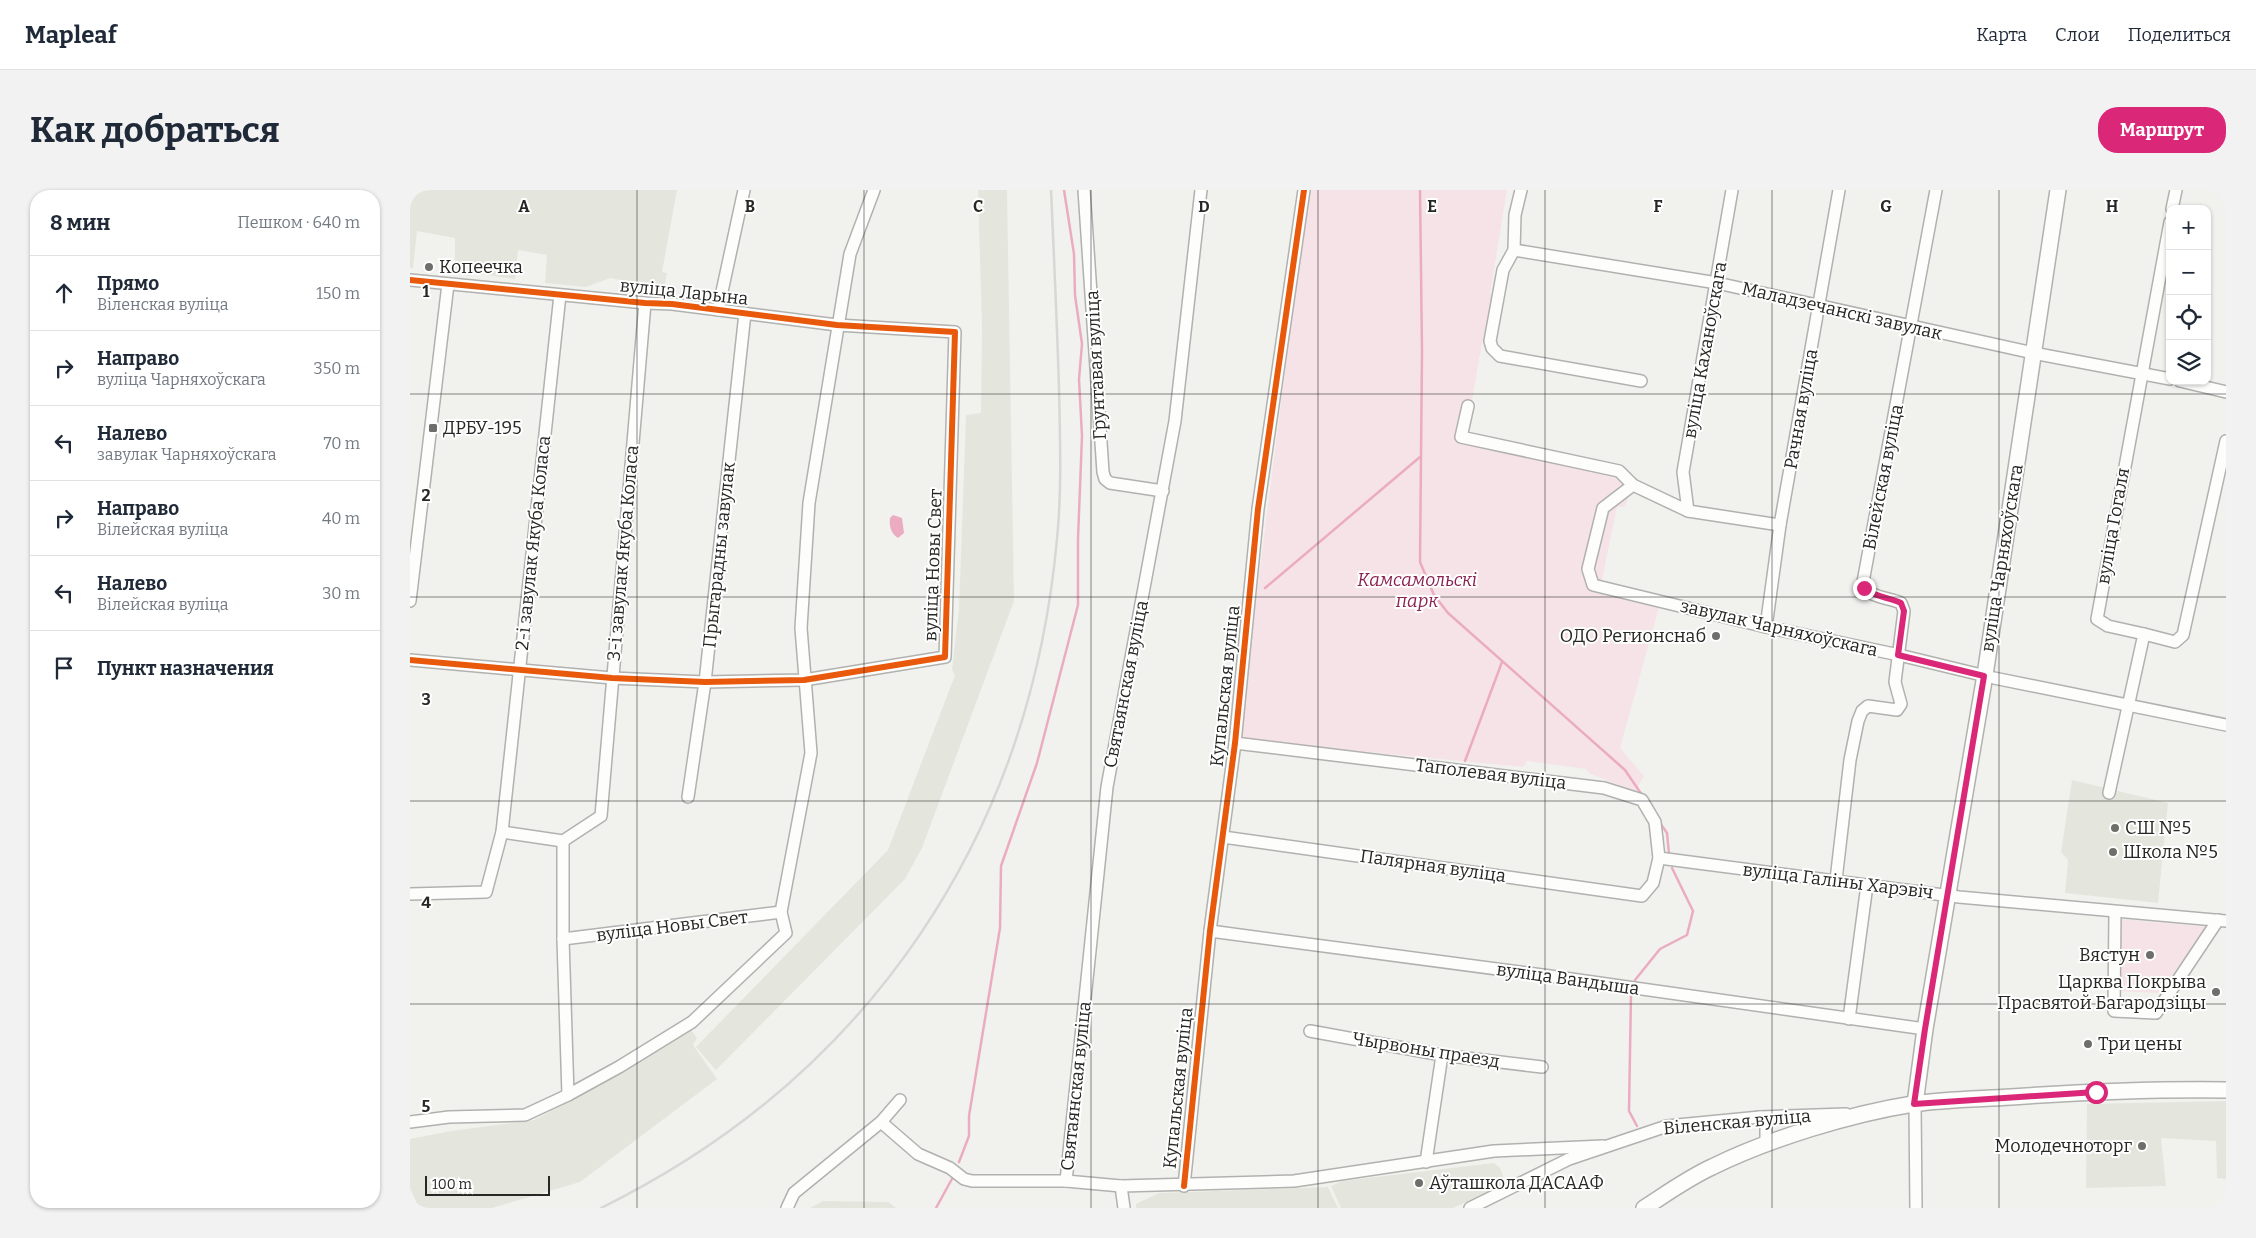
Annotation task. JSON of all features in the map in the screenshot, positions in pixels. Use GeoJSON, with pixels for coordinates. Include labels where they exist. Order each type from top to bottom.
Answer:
{"type":"FeatureCollection","features":[{"type":"Feature","properties":{"kind":"main road","name":"вуліца Чарняхоўскага"},"geometry":{"type":"LineString","coordinates":[[1914,1104],[1984,676],[2058,190]]}},
{"type":"Feature","properties":{"kind":"main road","name":"Віленская вуліца"},"geometry":{"type":"LineString","coordinates":[[1644,1208],[1711,1167],[1766,1144],[1870,1113],[1914,1104],[2096,1092],[2226,1090]]}},
{"type":"Feature","properties":{"kind":"street"},"geometry":{"type":"LineString","coordinates":[[718,310],[744,190]]}},
{"type":"Feature","properties":{"kind":"street"},"geometry":{"type":"LineString","coordinates":[[410,1122],[449,1117],[525,1115],[568,1095],[619,1067],[692,1022],[786,933],[781,912],[811,753],[801,628],[809,503],[850,254],[874,190]]}},
{"type":"Feature","properties":{"kind":"street","name":"Грунтавая вуліца"},"geometry":{"type":"LineString","coordinates":[[1084,190],[1102,472],[1105,479],[1110,483],[1163,491]]}},
{"type":"Feature","properties":{"kind":"street","name":"Святаянская вуліца"},"geometry":{"type":"LineString","coordinates":[[1066,1181],[1107,787],[1175,421],[1201,190]]}},
{"type":"Feature","properties":{"kind":"street","name":"Купальская вуліца"},"geometry":{"type":"LineString","coordinates":[[1184,1186],[1210,931],[1235,743],[1258,509],[1304,190]]}},
{"type":"Feature","properties":{"kind":"street"},"geometry":{"type":"LineString","coordinates":[[1521,190],[1515,215],[1514,250],[1503,270],[1490,341],[1492,348],[1500,356],[1641,381]]}},
{"type":"Feature","properties":{"kind":"street","name":"вуліца Каханоўскага"},"geometry":{"type":"LineString","coordinates":[[1688,511],[1683,472],[1732,190]]}},
{"type":"Feature","properties":{"kind":"street","name":"Рачная вуліца"},"geometry":{"type":"LineString","coordinates":[[1766,627],[1780,525],[1839,190]]}},
{"type":"Feature","properties":{"kind":"street","name":"Вілейская вуліца"},"geometry":{"type":"LineString","coordinates":[[1836,880],[1850,760],[1858,721],[1862,711],[1868,706],[1897,710],[1901,704],[1895,682],[1904,611],[1901,603],[1891,598],[1871,594],[1864,588],[1863,582],[1936,190]]}},
{"type":"Feature","properties":{"kind":"street"},"geometry":{"type":"LineString","coordinates":[[2173,205],[2176,190]]}},
{"type":"Feature","properties":{"kind":"street","name":"вуліца Гогаля"},"geometry":{"type":"LineString","coordinates":[[2144,634],[2108,626],[2096,619],[2140,372],[2166,242]]}},
{"type":"Feature","properties":{"kind":"street","name":"Маладзечанскі завулак"},"geometry":{"type":"LineString","coordinates":[[1514,250],[1717,283],[2033,353],[2166,378]]}},
{"type":"Feature","properties":{"kind":"street","name":"вуліца Ларына"},"geometry":{"type":"LineString","coordinates":[[410,280],[672,304],[837,325],[955,332]]}},
{"type":"Feature","properties":{"kind":"street"},"geometry":{"type":"LineString","coordinates":[[410,601],[448,284]]}},
{"type":"Feature","properties":{"kind":"street","name":"2-і завулак Якуба Коласа"},"geometry":{"type":"LineString","coordinates":[[410,894],[486,892],[502,832],[560,295]]}},
{"type":"Feature","properties":{"kind":"street","name":"3-і завулак Якуба Коласа"},"geometry":{"type":"LineString","coordinates":[[563,841],[601,816],[645,303]]}},
{"type":"Feature","properties":{"kind":"street","name":"Прыгарадны завулак"},"geometry":{"type":"LineString","coordinates":[[688,797],[705,682],[745,313]]}},
{"type":"Feature","properties":{"kind":"street","name":"вуліца Новы Свет"},"geometry":{"type":"LineString","coordinates":[[804,680],[945,658],[955,332]]}},
{"type":"Feature","properties":{"kind":"street"},"geometry":{"type":"LineString","coordinates":[[2197,385],[2226,392]]}},
{"type":"Feature","properties":{"kind":"street"},"geometry":{"type":"LineString","coordinates":[[1468,406],[1461,437],[1620,470],[1633,485],[1688,511],[1780,525]]}},
{"type":"Feature","properties":{"kind":"street"},"geometry":{"type":"LineString","coordinates":[[2109,793],[2144,634],[2175,642],[2183,635],[2226,441]]}},
{"type":"Feature","properties":{"kind":"street","name":"завулак Чарняхоўскага"},"geometry":{"type":"LineString","coordinates":[[1633,485],[1603,508],[1588,569],[1593,584],[1766,627],[1898,655],[1984,676],[2226,725]]}},
{"type":"Feature","properties":{"kind":"street"},"geometry":{"type":"LineString","coordinates":[[410,660],[612,678],[705,682],[804,680]]}},
{"type":"Feature","properties":{"kind":"street","name":"Таполевая вуліца"},"geometry":{"type":"LineString","coordinates":[[1235,743],[1604,788],[1642,800],[1655,822],[1658,858],[1653,884],[1642,896]]}},
{"type":"Feature","properties":{"kind":"street"},"geometry":{"type":"LineString","coordinates":[[502,832],[563,841],[563,939],[568,1095]]}},
{"type":"Feature","properties":{"kind":"street","name":"Палярная вуліца"},"geometry":{"type":"LineString","coordinates":[[1223,837],[1642,896]]}},
{"type":"Feature","properties":{"kind":"street","name":"вуліца Галіны Харэвіч"},"geometry":{"type":"LineString","coordinates":[[1658,858],[1948,896],[2222,921]]}},
{"type":"Feature","properties":{"kind":"street"},"geometry":{"type":"LineString","coordinates":[[1849,1019],[1867,885]]}},
{"type":"Feature","properties":{"kind":"street","name":"вуліца Новы Свет"},"geometry":{"type":"LineString","coordinates":[[563,939],[781,912]]}},
{"type":"Feature","properties":{"kind":"street"},"geometry":{"type":"LineString","coordinates":[[2115,912],[2114,1011],[2156,1013],[2222,921]]}},
{"type":"Feature","properties":{"kind":"street","name":"вуліца Вандыша"},"geometry":{"type":"LineString","coordinates":[[1210,931],[1550,976],[1925,1029]]}},
{"type":"Feature","properties":{"kind":"street","name":"Чырвоны праезд"},"geometry":{"type":"LineString","coordinates":[[1310,1031],[1442,1055],[1542,1067]]}},
{"type":"Feature","properties":{"kind":"street"},"geometry":{"type":"LineString","coordinates":[[1426,1162],[1442,1055]]}},
{"type":"Feature","properties":{"kind":"street"},"geometry":{"type":"LineString","coordinates":[[787,1208],[794,1193],[881,1122],[900,1100]]}},
{"type":"Feature","properties":{"kind":"street"},"geometry":{"type":"LineString","coordinates":[[1914,1104],[1916,1208]]}},
{"type":"Feature","properties":{"kind":"street","name":"Віленская вуліца"},"geometry":{"type":"LineString","coordinates":[[1470,1208],[1568,1159],[1667,1126],[1760,1117],[1870,1113]]}},
{"type":"Feature","properties":{"kind":"street"},"geometry":{"type":"LineString","coordinates":[[1760,1117],[1766,1123],[1766,1144]]}},
{"type":"Feature","properties":{"kind":"street"},"geometry":{"type":"LineString","coordinates":[[881,1122],[918,1154],[950,1168],[964,1179],[1066,1181],[1121,1186],[1184,1186],[1294,1181],[1494,1151],[1603,1146]]}},
{"type":"Feature","properties":{"kind":"street"},"geometry":{"type":"LineString","coordinates":[[1566,1147],[1569,1152],[1568,1159]]}},
{"type":"Feature","properties":{"kind":"street"},"geometry":{"type":"LineString","coordinates":[[1121,1186],[1124,1208]]}},
{"type":"Feature","properties":{"kind":"shaded area"},"geometry":{"type":"Polygon","coordinates":[[[410,190],[677,190],[662,272],[667,273],[664,289],[610,278],[586,287],[545,283],[547,255],[518,250],[515,279],[473,273],[470,276],[455,274],[455,238],[417,231],[413,268],[410,268],[410,190]]]}},
{"type":"Feature","properties":{"kind":"shaded area"},"geometry":{"type":"Polygon","coordinates":[[[978,190],[1007,190],[1014,601],[922,848],[905,879],[716,1070],[696,1047],[888,850],[955,675],[952,670],[959,609],[966,415],[981,413],[982,327],[978,190]]]}},
{"type":"Feature","properties":{"kind":"shaded area"},"geometry":{"type":"Polygon","coordinates":[[[893,515],[902,518],[904,533],[898,538],[890,527],[890,518],[893,515]]]}},
{"type":"Feature","properties":{"kind":"shaded area","name":"СШ №5"},"geometry":{"type":"Polygon","coordinates":[[[2072,780],[2168,803],[2158,903],[2065,893],[2068,860],[2061,852],[2072,780]]]}},
{"type":"Feature","properties":{"kind":"shaded area"},"geometry":{"type":"Polygon","coordinates":[[[688,1026],[697,1038],[693,1045],[717,1079],[580,1182],[492,1208],[419,1208],[410,1188],[410,1139],[451,1131],[534,1120],[566,1103],[688,1026]]]}},
{"type":"Feature","properties":{"kind":"shaded area"},"geometry":{"type":"Polygon","coordinates":[[[2226,1101],[2226,1179],[2217,1178],[2216,1141],[2161,1138],[2166,1186],[2086,1188],[2087,1104],[2226,1101]]]}},
{"type":"Feature","properties":{"kind":"shaded area","name":"Аўташкола ДАСААФ"},"geometry":{"type":"Polygon","coordinates":[[[1494,1163],[1500,1168],[1503,1176],[1502,1186],[1453,1208],[1341,1208],[1331,1186],[1342,1181],[1494,1163]]]}},
{"type":"Feature","properties":{"kind":"shaded area"},"geometry":{"type":"Polygon","coordinates":[[[1328,1187],[1338,1208],[1136,1208],[1136,1204],[1159,1193],[1328,1187]]]}},
{"type":"Feature","properties":{"kind":"shaded area"},"geometry":{"type":"Polygon","coordinates":[[[823,1201],[888,1202],[896,1208],[810,1208],[823,1201]]]}},
{"type":"Feature","properties":{"kind":"green space","name":"Камсамольскі парк"},"geometry":{"type":"Polygon","coordinates":[[[1308,190],[1507,190],[1490,294],[1494,296],[1485,342],[1482,342],[1465,442],[1623,478],[1622,484],[1630,494],[1624,507],[1617,507],[1601,584],[1661,600],[1620,748],[1644,776],[1635,792],[1591,774],[1586,769],[1527,761],[1523,767],[1245,740],[1239,734],[1308,190]]]}},
{"type":"Feature","properties":{"kind":"green space"},"geometry":{"type":"Polygon","coordinates":[[[2120,919],[2209,927],[2158,993],[2118,991],[2120,919]]]}},
{"type":"Feature","properties":{"kind":"waterway"},"geometry":{"type":"LineString","coordinates":[[959,1162],[969,1136],[969,1116],[1000,928],[1001,866],[1037,763],[1078,605],[1078,539],[1082,436],[1079,379],[1082,344],[1075,295],[1074,254],[1064,190]]}},
{"type":"Feature","properties":{"kind":"waterway"},"geometry":{"type":"LineString","coordinates":[[1420,190],[1422,351],[1420,562],[1434,595],[1448,613],[1625,770],[1642,795]]}},
{"type":"Feature","properties":{"kind":"waterway"},"geometry":{"type":"LineString","coordinates":[[1265,588],[1420,457]]}},
{"type":"Feature","properties":{"kind":"waterway"},"geometry":{"type":"LineString","coordinates":[[1465,761],[1502,662]]}},
{"type":"Feature","properties":{"kind":"waterway"},"geometry":{"type":"LineString","coordinates":[[1660,823],[1667,833],[1669,854]]}},
{"type":"Feature","properties":{"kind":"waterway"},"geometry":{"type":"LineString","coordinates":[[1635,980],[1660,949],[1687,935],[1693,911],[1672,868]]}},
{"type":"Feature","properties":{"kind":"waterway"},"geometry":{"type":"LineString","coordinates":[[1631,994],[1629,1111],[1637,1126]]}},
{"type":"Feature","properties":{"kind":"waterway"},"geometry":{"type":"LineString","coordinates":[[936,1208],[953,1177]]}},
{"type":"Feature","properties":{"kind":"railway"},"geometry":{"type":"LineString","coordinates":[[601,1208],[696,1154],[782,1090],[856,1017],[919,935],[972,846],[1012,750],[1041,648],[1057,539],[1060,483],[1060,426],[1051,190]]}},
{"type":"Feature","properties":{"kind":"cycle path"},"geometry":{"type":"LineString","coordinates":[[1184,1186],[1210,931],[1235,743],[1258,509],[1304,190]]}},
{"type":"Feature","properties":{"kind":"cycle path"},"geometry":{"type":"LineString","coordinates":[[410,280],[672,304],[837,325],[955,332],[945,657],[804,680],[705,682],[612,678],[410,660]]}},
{"type":"Feature","properties":{"kind":"place","name":"Копеечка"},"geometry":{"type":"Point","coordinates":[429,267]}},
{"type":"Feature","properties":{"kind":"place","name":"ДРБУ-195"},"geometry":{"type":"Point","coordinates":[433,428]}},
{"type":"Feature","properties":{"kind":"place","name":"ОДО Регионснаб"},"geometry":{"type":"Point","coordinates":[1716,636]}},
{"type":"Feature","properties":{"kind":"place","name":"СШ №5"},"geometry":{"type":"Point","coordinates":[2115,828]}},
{"type":"Feature","properties":{"kind":"place","name":"Школа №5"},"geometry":{"type":"Point","coordinates":[2113,852]}},
{"type":"Feature","properties":{"kind":"place","name":"Вястун"},"geometry":{"type":"Point","coordinates":[2150,955]}},
{"type":"Feature","properties":{"kind":"place","name":"Царква Покрыва Прасвятой Багародзіцы"},"geometry":{"type":"Point","coordinates":[2216,992]}},
{"type":"Feature","properties":{"kind":"place","name":"Три цены"},"geometry":{"type":"Point","coordinates":[2088,1044]}},
{"type":"Feature","properties":{"kind":"place","name":"Молодечноторг"},"geometry":{"type":"Point","coordinates":[2142,1146]}},
{"type":"Feature","properties":{"kind":"place","name":"Аўташкола ДАСААФ"},"geometry":{"type":"Point","coordinates":[1419,1183]}},
{"type":"Feature","properties":{"kind":"route"},"geometry":{"type":"LineString","coordinates":[[1864,588],[1871,594],[1891,598],[1901,603],[1904,611],[1898,655],[1984,676],[1914,1104],[2096,1092]]}}]}
